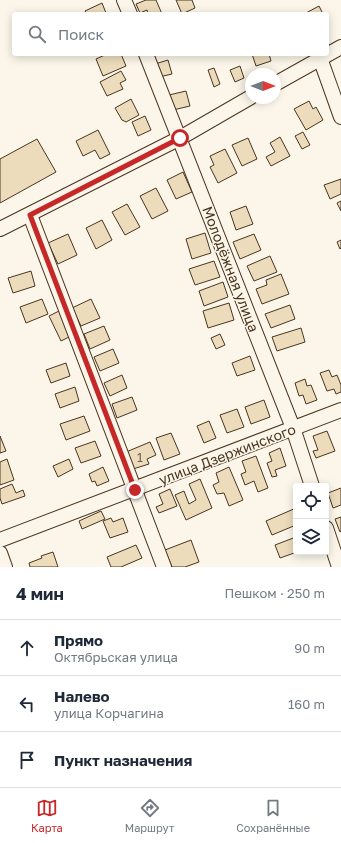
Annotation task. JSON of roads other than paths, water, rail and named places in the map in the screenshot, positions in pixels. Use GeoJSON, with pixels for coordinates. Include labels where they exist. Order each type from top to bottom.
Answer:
{"type":"FeatureCollection","features":[{"type":"Feature","properties":{"kind":"street"},"geometry":{"type":"LineString","coordinates":[[124,0],[129,12]]}},
{"type":"Feature","properties":{"kind":"street"},"geometry":{"type":"LineString","coordinates":[[329,53],[341,47]]}},
{"type":"Feature","properties":{"kind":"street","name":"Молодёжная улица"},"geometry":{"type":"LineString","coordinates":[[147,56],[293,428],[311,483]]}},
{"type":"Feature","properties":{"kind":"street"},"geometry":{"type":"LineString","coordinates":[[281,81],[324,56]]}},
{"type":"Feature","properties":{"kind":"street"},"geometry":{"type":"LineString","coordinates":[[320,58],[341,117]]}},
{"type":"Feature","properties":{"kind":"street"},"geometry":{"type":"LineString","coordinates":[[0,229],[180,138],[245,100]]}},
{"type":"Feature","properties":{"kind":"street"},"geometry":{"type":"LineString","coordinates":[[30,215],[164,567]]}},
{"type":"Feature","properties":{"kind":"street","name":"улица Дзержинского"},"geometry":{"type":"LineString","coordinates":[[0,540],[135,490],[341,410]]}},
{"type":"Feature","properties":{"kind":"street"},"geometry":{"type":"LineString","coordinates":[[329,537],[339,567]]}},
{"type":"Feature","properties":{"kind":"street"},"geometry":{"type":"LineString","coordinates":[[0,553],[5,567]]}}]}
